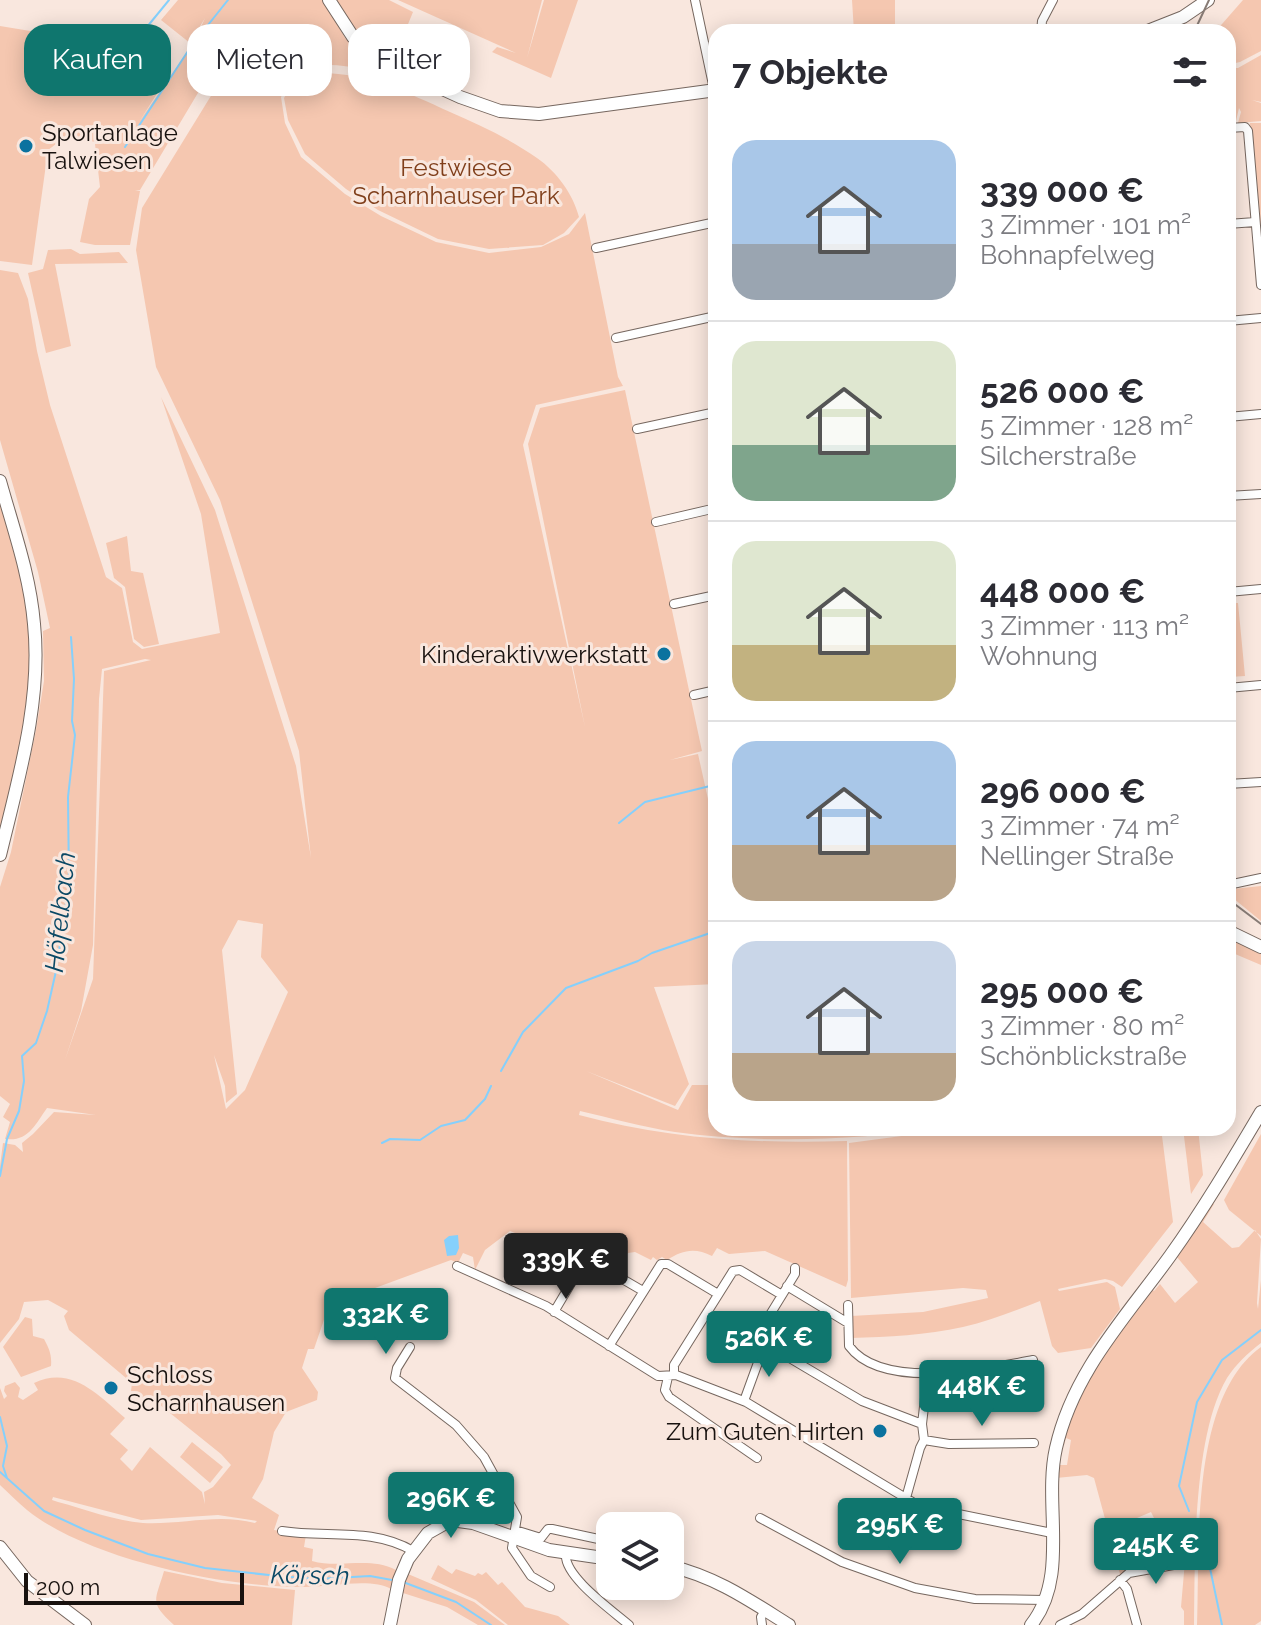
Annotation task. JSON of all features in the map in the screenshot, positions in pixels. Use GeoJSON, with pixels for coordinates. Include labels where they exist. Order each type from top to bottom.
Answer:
{"type":"FeatureCollection","features":[{"type":"Feature","properties":{"kind":"main road"},"geometry":{"type":"LineString","coordinates":[[329,0],[353,37],[381,61],[460,97],[500,111],[539,114],[708,94]]}},
{"type":"Feature","properties":{"kind":"main road"},"geometry":{"type":"LineString","coordinates":[[1169,24],[1208,0]]}},
{"type":"Feature","properties":{"kind":"main road"},"geometry":{"type":"LineString","coordinates":[[0,481],[29,587],[36,659],[29,720],[0,855]]}},
{"type":"Feature","properties":{"kind":"main road"},"geometry":{"type":"LineString","coordinates":[[1236,935],[1261,947]]}},
{"type":"Feature","properties":{"kind":"main road"},"geometry":{"type":"LineString","coordinates":[[1031,1625],[1045,1600],[1052,1573],[1052,1480],[1057,1446],[1071,1401],[1093,1360],[1192,1224],[1261,1112]]}},
{"type":"Feature","properties":{"kind":"main road"},"geometry":{"type":"LineString","coordinates":[[390,1625],[402,1572],[413,1551],[433,1530],[451,1520],[514,1534],[566,1554],[596,1557]]}},
{"type":"Feature","properties":{"kind":"main road"},"geometry":{"type":"LineString","coordinates":[[2,1555],[39,1592],[85,1625]]}},
{"type":"Feature","properties":{"kind":"main road"},"geometry":{"type":"LineString","coordinates":[[684,1570],[715,1580],[789,1625]]}},
{"type":"Feature","properties":{"kind":"street"},"geometry":{"type":"LineString","coordinates":[[695,0],[708,60]]}},
{"type":"Feature","properties":{"kind":"street"},"geometry":{"type":"LineString","coordinates":[[1042,24],[1053,0]]}},
{"type":"Feature","properties":{"kind":"street"},"geometry":{"type":"LineString","coordinates":[[1236,128],[1245,127],[1248,131],[1261,285]]}},
{"type":"Feature","properties":{"kind":"street"},"geometry":{"type":"LineString","coordinates":[[1236,223],[1255,222]]}},
{"type":"Feature","properties":{"kind":"street"},"geometry":{"type":"LineString","coordinates":[[596,248],[708,224]]}},
{"type":"Feature","properties":{"kind":"street"},"geometry":{"type":"LineString","coordinates":[[616,338],[708,318]]}},
{"type":"Feature","properties":{"kind":"street"},"geometry":{"type":"LineString","coordinates":[[1236,320],[1261,318]]}},
{"type":"Feature","properties":{"kind":"street"},"geometry":{"type":"LineString","coordinates":[[637,429],[708,414]]}},
{"type":"Feature","properties":{"kind":"street"},"geometry":{"type":"LineString","coordinates":[[1236,416],[1261,414]]}},
{"type":"Feature","properties":{"kind":"street"},"geometry":{"type":"LineString","coordinates":[[1236,496],[1261,494]]}},
{"type":"Feature","properties":{"kind":"street"},"geometry":{"type":"LineString","coordinates":[[656,522],[708,510]]}},
{"type":"Feature","properties":{"kind":"street"},"geometry":{"type":"LineString","coordinates":[[1236,591],[1261,589]]}},
{"type":"Feature","properties":{"kind":"street"},"geometry":{"type":"LineString","coordinates":[[674,604],[708,597]]}},
{"type":"Feature","properties":{"kind":"street"},"geometry":{"type":"LineString","coordinates":[[1236,687],[1261,685]]}},
{"type":"Feature","properties":{"kind":"street"},"geometry":{"type":"LineString","coordinates":[[694,695],[708,692]]}},
{"type":"Feature","properties":{"kind":"street"},"geometry":{"type":"LineString","coordinates":[[1236,784],[1261,782]]}},
{"type":"Feature","properties":{"kind":"street"},"geometry":{"type":"LineString","coordinates":[[1236,883],[1261,878]]}},
{"type":"Feature","properties":{"kind":"street"},"geometry":{"type":"LineString","coordinates":[[554,1312],[588,1259],[643,1291]]}},
{"type":"Feature","properties":{"kind":"street"},"geometry":{"type":"LineString","coordinates":[[609,1346],[657,1267],[665,1263],[718,1294]]}},
{"type":"Feature","properties":{"kind":"street"},"geometry":{"type":"LineString","coordinates":[[457,1266],[554,1312],[655,1375],[671,1376],[744,1401],[921,1507],[1052,1533]]}},
{"type":"Feature","properties":{"kind":"street"},"geometry":{"type":"LineString","coordinates":[[744,1401],[764,1346],[770,1314],[795,1268]]}},
{"type":"Feature","properties":{"kind":"street"},"geometry":{"type":"LineString","coordinates":[[757,1458],[667,1395],[665,1387],[674,1365],[732,1272],[737,1269],[782,1295]]}},
{"type":"Feature","properties":{"kind":"street"},"geometry":{"type":"LineString","coordinates":[[787,1286],[848,1323]]}},
{"type":"Feature","properties":{"kind":"street"},"geometry":{"type":"LineString","coordinates":[[848,1305],[848,1346],[862,1360],[890,1370],[928,1372],[1033,1360]]}},
{"type":"Feature","properties":{"kind":"street"},"geometry":{"type":"LineString","coordinates":[[764,1346],[874,1407],[922,1424]]}},
{"type":"Feature","properties":{"kind":"street"},"geometry":{"type":"LineString","coordinates":[[410,1347],[397,1368],[395,1378],[436,1408],[474,1444],[516,1514],[518,1521],[512,1548],[530,1574],[550,1587]]}},
{"type":"Feature","properties":{"kind":"street"},"geometry":{"type":"LineString","coordinates":[[906,1498],[924,1440],[922,1424],[928,1372]]}},
{"type":"Feature","properties":{"kind":"street"},"geometry":{"type":"LineString","coordinates":[[924,1440],[949,1444],[1034,1443]]}},
{"type":"Feature","properties":{"kind":"street"},"geometry":{"type":"LineString","coordinates":[[400,1483],[423,1480],[435,1483],[451,1520]]}},
{"type":"Feature","properties":{"kind":"street"},"geometry":{"type":"LineString","coordinates":[[760,1518],[842,1562],[915,1588],[975,1599],[1045,1600]]}},
{"type":"Feature","properties":{"kind":"street"},"geometry":{"type":"LineString","coordinates":[[514,1534],[541,1538],[551,1529],[596,1539]]}},
{"type":"Feature","properties":{"kind":"street"},"geometry":{"type":"LineString","coordinates":[[282,1531],[384,1538],[413,1551]]}},
{"type":"Feature","properties":{"kind":"street"},"geometry":{"type":"LineString","coordinates":[[566,1554],[565,1563],[574,1575],[629,1625]]}},
{"type":"Feature","properties":{"kind":"street"},"geometry":{"type":"LineString","coordinates":[[1060,1625],[1082,1614],[1131,1572],[1179,1564]]}},
{"type":"Feature","properties":{"kind":"street"},"geometry":{"type":"LineString","coordinates":[[1120,1580],[1128,1590],[1137,1625]]}},
{"type":"Feature","properties":{"kind":"street"},"geometry":{"type":"LineString","coordinates":[[762,1625],[761,1619],[766,1609]]}},
{"type":"Feature","properties":{"kind":"green space"},"geometry":{"type":"Polygon","coordinates":[[[178,0],[323,0],[348,41],[348,67],[332,65],[332,24],[202,24],[205,18],[201,24],[187,24],[187,41],[171,28],[171,24],[161,20],[178,0]]]}},
{"type":"Feature","properties":{"kind":"green space"},"geometry":{"type":"Polygon","coordinates":[[[333,0],[389,0],[413,12],[408,24],[348,24],[333,0]]]}},
{"type":"Feature","properties":{"kind":"green space"},"geometry":{"type":"Polygon","coordinates":[[[398,0],[542,0],[527,58],[544,0],[578,0],[551,78],[492,52],[497,47],[516,53],[470,32],[470,24],[451,24],[398,0]]]}},
{"type":"Feature","properties":{"kind":"green space"},"geometry":{"type":"Polygon","coordinates":[[[852,0],[895,0],[895,24],[854,24],[852,0]]]}},
{"type":"Feature","properties":{"kind":"green space"},"geometry":{"type":"Polygon","coordinates":[[[1243,0],[1261,0],[1261,51],[1236,63],[1236,24],[1222,24],[1243,0]]]}},
{"type":"Feature","properties":{"kind":"green space"},"geometry":{"type":"Polygon","coordinates":[[[0,26],[24,30],[24,96],[156,96],[139,122],[157,96],[171,96],[171,75],[187,52],[187,96],[196,96],[140,190],[135,190],[140,191],[130,245],[80,242],[89,199],[100,187],[95,144],[119,143],[68,140],[60,141],[48,150],[32,265],[0,261],[0,26]]]}},
{"type":"Feature","properties":{"kind":"green space"},"geometry":{"type":"Polygon","coordinates":[[[1261,55],[1261,102],[1252,100],[1261,103],[1261,121],[1238,123],[1239,108],[1236,121],[1238,68],[1261,55]]]}},
{"type":"Feature","properties":{"kind":"green space","name":"Festwiese Scharnhauser Park"},"geometry":{"type":"Polygon","coordinates":[[[332,74],[348,75],[348,96],[414,96],[506,139],[537,158],[563,184],[579,217],[564,233],[543,245],[489,249],[438,239],[378,210],[346,189],[305,154],[288,120],[284,98],[332,96],[332,74]]]}},
{"type":"Feature","properties":{"kind":"green space"},"geometry":{"type":"Polygon","coordinates":[[[211,96],[282,96],[285,123],[301,157],[345,194],[381,216],[436,242],[489,253],[541,247],[569,234],[585,213],[618,377],[623,386],[536,405],[523,445],[585,727],[528,444],[540,408],[625,390],[702,751],[670,760],[698,754],[708,799],[708,984],[654,987],[689,1084],[675,1106],[586,1071],[678,1110],[692,1085],[708,1085],[708,1136],[663,1130],[580,1111],[579,1115],[678,1135],[779,1142],[847,1141],[846,1287],[765,1251],[729,1254],[717,1248],[712,1256],[689,1251],[667,1260],[653,1257],[651,1260],[635,1252],[628,1253],[624,1258],[610,1253],[604,1263],[558,1239],[553,1248],[510,1231],[485,1250],[475,1270],[473,1257],[463,1253],[458,1263],[451,1260],[329,1305],[314,1349],[308,1349],[302,1368],[318,1392],[317,1400],[286,1412],[274,1432],[263,1479],[252,1498],[279,1515],[274,1530],[306,1535],[304,1547],[313,1549],[312,1561],[386,1566],[396,1570],[391,1589],[360,1583],[269,1586],[196,1576],[158,1567],[85,1543],[53,1527],[27,1510],[0,1485],[0,1388],[4,1399],[7,1396],[5,1386],[15,1382],[20,1388],[18,1397],[23,1400],[38,1390],[34,1383],[48,1378],[72,1380],[84,1385],[125,1418],[110,1434],[128,1450],[120,1459],[132,1471],[150,1447],[202,1492],[205,1504],[204,1492],[213,1487],[231,1465],[160,1405],[131,1391],[132,1383],[69,1330],[64,1316],[68,1311],[48,1300],[24,1302],[19,1319],[0,1343],[0,1166],[3,1143],[15,1145],[23,1152],[22,1143],[54,1112],[96,1115],[47,1108],[25,1135],[5,1139],[10,1122],[3,1117],[10,1104],[0,1096],[0,887],[11,852],[36,730],[44,681],[43,631],[50,628],[38,572],[0,440],[0,270],[18,273],[28,299],[50,405],[106,577],[122,588],[133,642],[142,649],[220,633],[201,514],[161,397],[215,510],[296,766],[311,858],[299,751],[220,500],[156,367],[136,250],[142,208],[211,96]],[[151,660],[102,669],[93,945],[81,1011],[65,1060],[93,979],[104,671],[151,660]],[[238,920],[222,950],[237,1094],[226,1103],[225,1086],[214,1055],[226,1109],[245,1090],[288,992],[261,957],[263,924],[238,920]],[[53,1497],[52,1500],[132,1522],[257,1521],[218,1515],[141,1520],[53,1497]]]}},
{"type":"Feature","properties":{"kind":"green space"},"geometry":{"type":"Polygon","coordinates":[[[1250,123],[1261,123],[1261,247],[1250,123]]]}},
{"type":"Feature","properties":{"kind":"green space"},"geometry":{"type":"Polygon","coordinates":[[[71,249],[80,254],[119,252],[128,263],[55,264],[71,346],[46,353],[28,273],[43,269],[48,250],[71,249]]]}},
{"type":"Feature","properties":{"kind":"green space"},"geometry":{"type":"Polygon","coordinates":[[[0,501],[28,606],[32,680],[0,828],[0,501]]]}},
{"type":"Feature","properties":{"kind":"green space"},"geometry":{"type":"Polygon","coordinates":[[[127,536],[131,571],[143,573],[159,644],[144,647],[134,639],[125,587],[114,578],[106,543],[127,536]]]}},
{"type":"Feature","properties":{"kind":"green space"},"geometry":{"type":"Polygon","coordinates":[[[1236,603],[1238,603],[1245,676],[1236,677],[1236,603]]]}},
{"type":"Feature","properties":{"kind":"green space"},"geometry":{"type":"Polygon","coordinates":[[[1261,886],[1261,921],[1236,901],[1236,889],[1261,886]]]}},
{"type":"Feature","properties":{"kind":"green space"},"geometry":{"type":"Polygon","coordinates":[[[1236,941],[1261,954],[1261,965],[1236,954],[1236,941]]]}},
{"type":"Feature","properties":{"kind":"green space"},"geometry":{"type":"Polygon","coordinates":[[[1261,1134],[1261,1236],[1229,1210],[1224,1200],[1261,1134]]]}},
{"type":"Feature","properties":{"kind":"green space"},"geometry":{"type":"Polygon","coordinates":[[[708,1136],[865,1136],[843,1138],[708,1136]]]}},
{"type":"Feature","properties":{"kind":"green space"},"geometry":{"type":"Polygon","coordinates":[[[902,1136],[1162,1136],[1173,1222],[1122,1287],[1105,1279],[1058,1289],[1107,1282],[1115,1287],[1120,1309],[1091,1348],[1058,1353],[1052,1346],[1040,1301],[949,1330],[851,1338],[851,1316],[923,1312],[988,1298],[986,1290],[963,1288],[851,1298],[849,1143],[902,1136]]]}},
{"type":"Feature","properties":{"kind":"green space"},"geometry":{"type":"Polygon","coordinates":[[[1184,1136],[1199,1136],[1203,1175],[1191,1194],[1184,1136]]]}},
{"type":"Feature","properties":{"kind":"green space"},"geometry":{"type":"Polygon","coordinates":[[[1211,1203],[1214,1204],[1203,1222],[1232,1248],[1239,1247],[1255,1230],[1261,1239],[1257,1303],[1258,1309],[1261,1280],[1261,1343],[1242,1359],[1227,1378],[1208,1431],[1198,1498],[1194,1625],[1184,1625],[1181,1607],[1185,1561],[1177,1562],[1164,1526],[1158,1526],[1151,1512],[1130,1521],[1135,1534],[1122,1538],[1131,1570],[1120,1574],[1094,1478],[1087,1475],[1056,1478],[1059,1465],[1067,1465],[1071,1440],[1066,1438],[1064,1445],[1061,1444],[1086,1379],[1151,1288],[1154,1291],[1160,1284],[1175,1303],[1198,1282],[1176,1256],[1211,1203]]]}},
{"type":"Feature","properties":{"kind":"green space"},"geometry":{"type":"Polygon","coordinates":[[[25,1317],[32,1319],[33,1336],[46,1342],[51,1366],[21,1377],[3,1347],[25,1317]]]}},
{"type":"Feature","properties":{"kind":"green space"},"geometry":{"type":"Polygon","coordinates":[[[1261,1347],[1261,1621],[1255,1625],[1197,1625],[1200,1515],[1210,1436],[1221,1401],[1238,1370],[1261,1347]]]}},
{"type":"Feature","properties":{"kind":"green space"},"geometry":{"type":"Polygon","coordinates":[[[192,1442],[223,1467],[210,1483],[180,1457],[192,1442]]]}},
{"type":"Feature","properties":{"kind":"green space"},"geometry":{"type":"Polygon","coordinates":[[[438,1565],[452,1574],[456,1569],[475,1576],[486,1572],[498,1585],[502,1582],[525,1607],[558,1616],[570,1625],[508,1625],[476,1600],[431,1579],[438,1565]]]}},
{"type":"Feature","properties":{"kind":"green space"},"geometry":{"type":"Polygon","coordinates":[[[164,1571],[222,1583],[295,1590],[292,1625],[174,1625],[156,1601],[164,1571]]]}},
{"type":"Feature","properties":{"kind":"green space"},"geometry":{"type":"Polygon","coordinates":[[[408,1574],[474,1602],[505,1625],[478,1625],[447,1607],[403,1593],[408,1574]]]}},
{"type":"Feature","properties":{"kind":"water"},"geometry":{"type":"Polygon","coordinates":[[[458,1235],[456,1255],[447,1256],[444,1240],[458,1235]]]}},
{"type":"Feature","properties":{"kind":"waterway","name":"Höfelbach"},"geometry":{"type":"LineString","coordinates":[[149,24],[169,0]]}},
{"type":"Feature","properties":{"kind":"waterway"},"geometry":{"type":"LineString","coordinates":[[125,147],[192,45],[228,0]]}},
{"type":"Feature","properties":{"kind":"waterway","name":"Höfelbach"},"geometry":{"type":"LineString","coordinates":[[0,1176],[7,1139],[19,1111],[24,1081],[22,1056],[36,1043],[47,1011],[69,883],[68,797],[75,735],[72,721],[74,679],[71,637]]}},
{"type":"Feature","properties":{"kind":"waterway"},"geometry":{"type":"LineString","coordinates":[[619,823],[645,802],[708,786]]}},
{"type":"Feature","properties":{"kind":"waterway"},"geometry":{"type":"LineString","coordinates":[[501,1071],[523,1032],[566,988],[708,934]]}},
{"type":"Feature","properties":{"kind":"waterway"},"geometry":{"type":"LineString","coordinates":[[382,1143],[390,1139],[420,1140],[441,1126],[465,1120],[485,1099],[491,1086]]}},
{"type":"Feature","properties":{"kind":"waterway"},"geometry":{"type":"LineString","coordinates":[[1189,1511],[1179,1486],[1197,1402],[1222,1360],[1261,1330]]}},
{"type":"Feature","properties":{"kind":"waterway","name":"Höfelbach"},"geometry":{"type":"LineString","coordinates":[[0,1417],[7,1446],[3,1466],[7,1478]]}},
{"type":"Feature","properties":{"kind":"waterway","name":"Körsch"},"geometry":{"type":"LineString","coordinates":[[0,1472],[44,1511],[148,1554],[205,1568],[278,1576],[317,1579],[370,1576],[392,1580]]}},
{"type":"Feature","properties":{"kind":"waterway"},"geometry":{"type":"LineString","coordinates":[[1201,1540],[1207,1554],[1222,1625]]}},
{"type":"Feature","properties":{"kind":"waterway","name":"Körsch"},"geometry":{"type":"LineString","coordinates":[[403,1582],[456,1602],[491,1625]]}},
{"type":"Feature","properties":{"kind":"tram line"},"geometry":{"type":"LineString","coordinates":[[1198,24],[1209,0]]}},
{"type":"Feature","properties":{"kind":"tram line"},"geometry":{"type":"LineString","coordinates":[[1236,905],[1261,924]]}},
{"type":"Feature","properties":{"kind":"place","name":"Sportanlage Talwiesen"},"geometry":{"type":"Point","coordinates":[26,146]}},
{"type":"Feature","properties":{"kind":"place","name":"Kinderaktivwerkstatt"},"geometry":{"type":"Point","coordinates":[664,654]}},
{"type":"Feature","properties":{"kind":"place","name":"Schloss Scharnhausen"},"geometry":{"type":"Point","coordinates":[111,1388]}},
{"type":"Feature","properties":{"kind":"place","name":"Zum Guten Hirten"},"geometry":{"type":"Point","coordinates":[880,1431]}}]}
